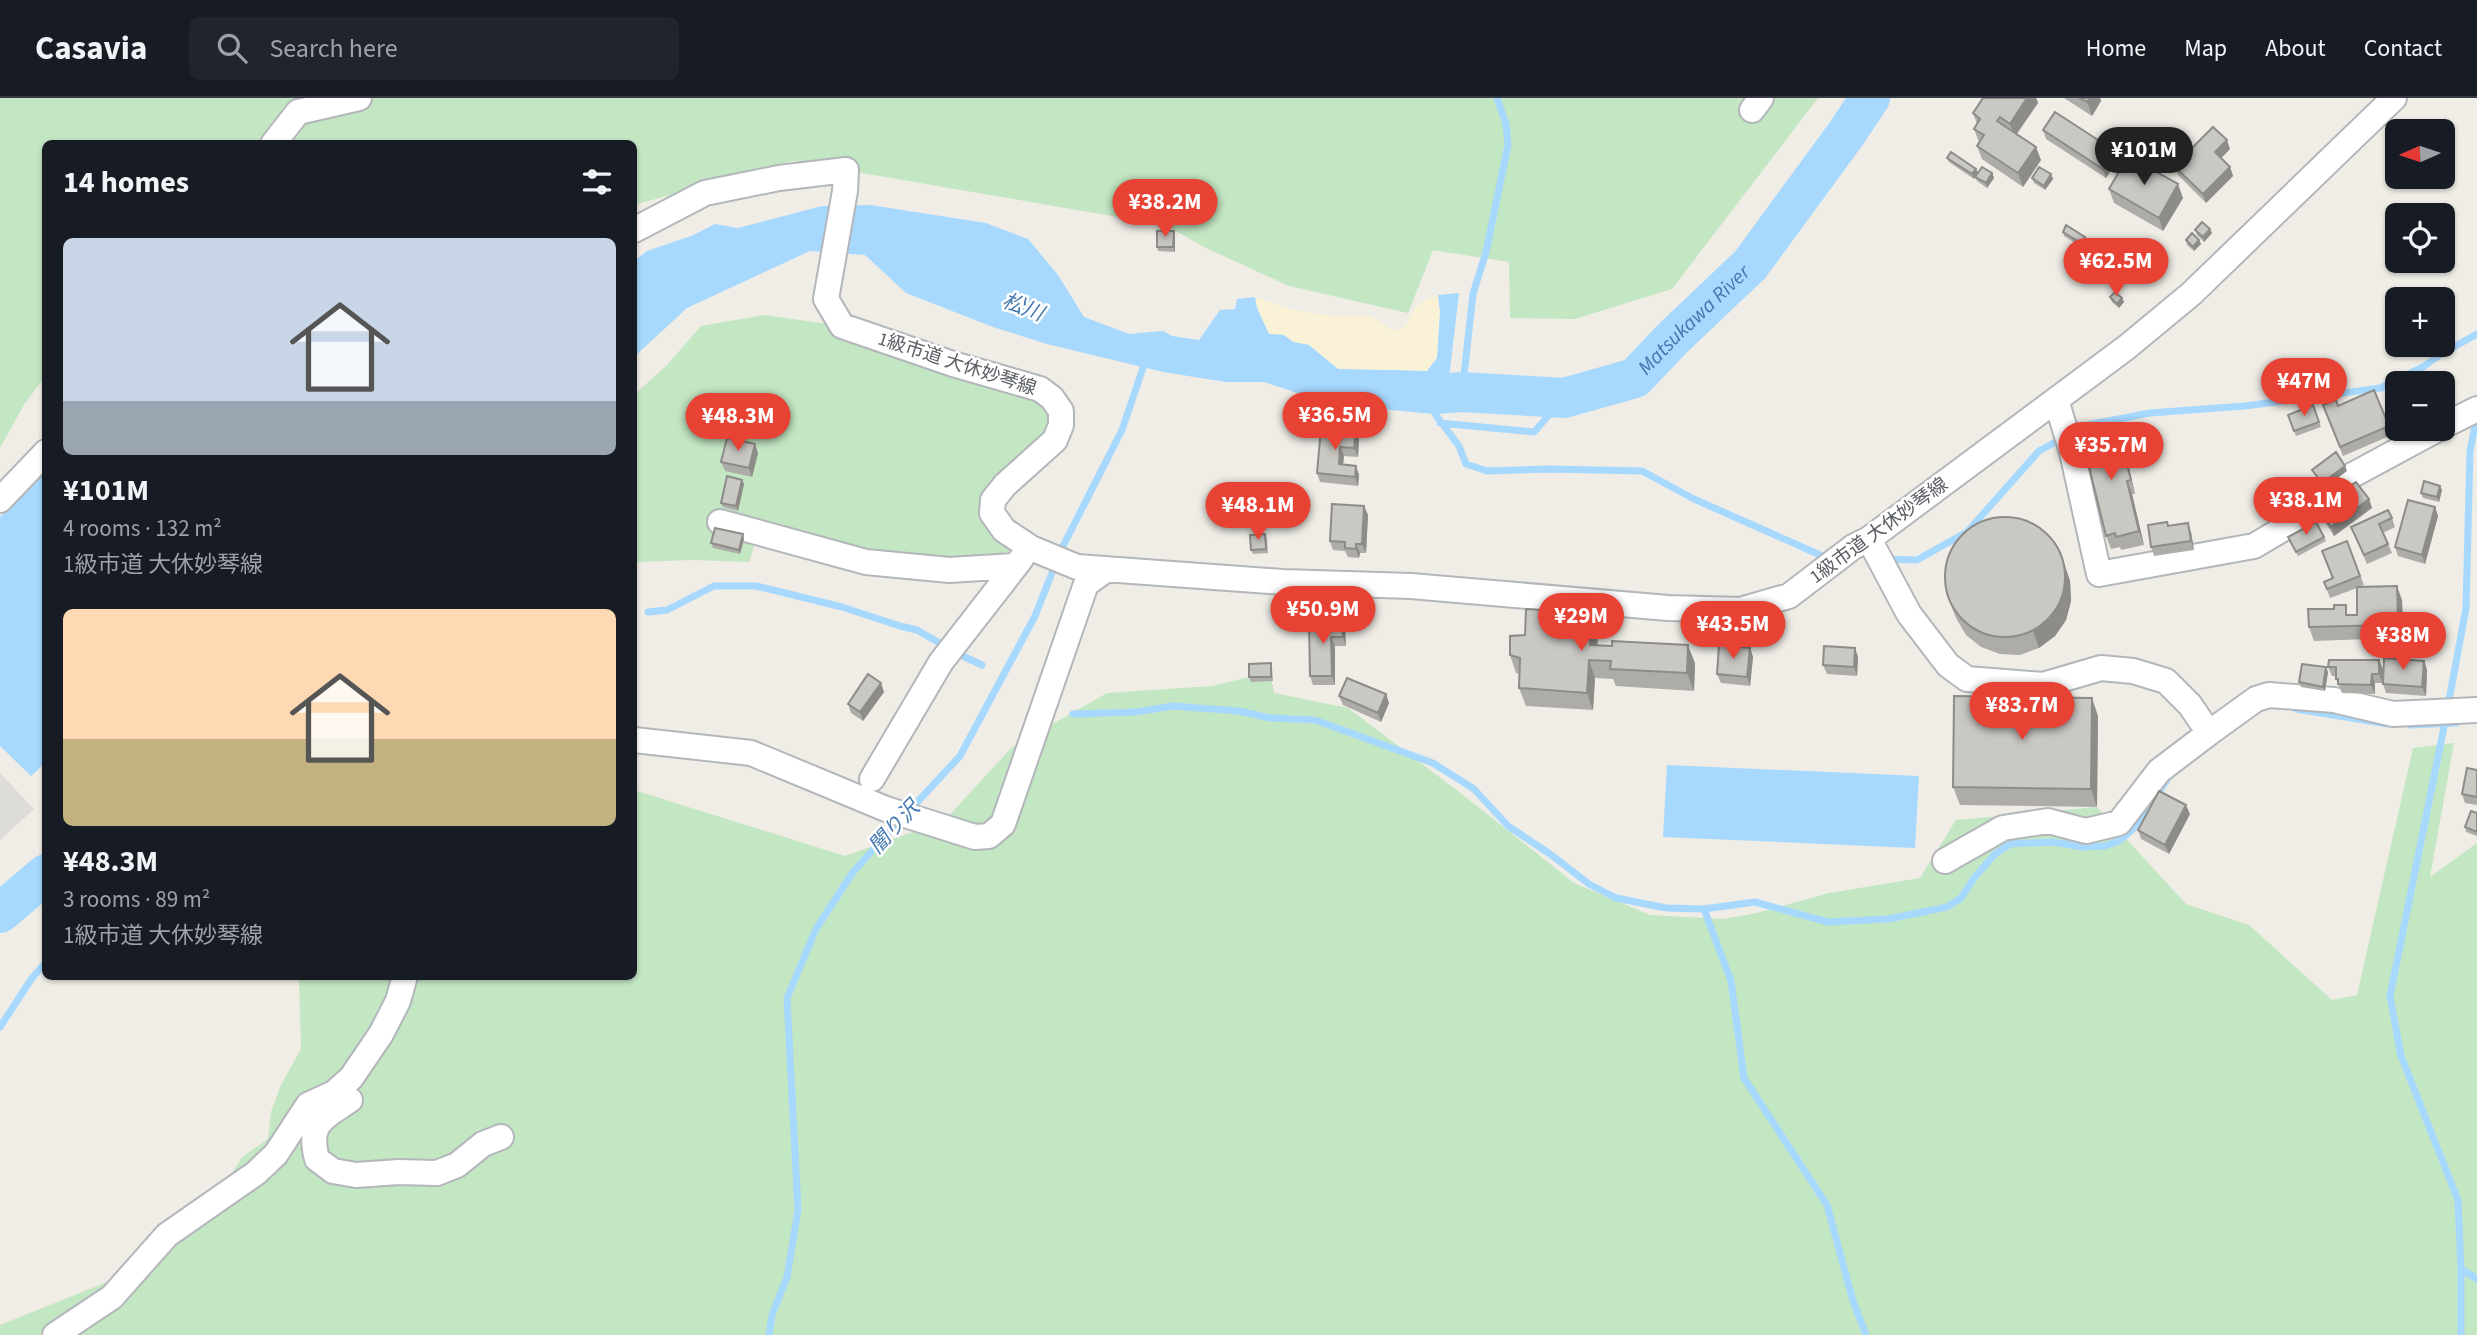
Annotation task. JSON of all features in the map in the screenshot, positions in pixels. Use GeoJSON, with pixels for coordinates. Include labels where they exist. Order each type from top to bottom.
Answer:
{"type":"FeatureCollection","features":[{"type":"Feature","properties":{"kind":"street"},"geometry":{"type":"LineString","coordinates":[[276,140],[298,112],[359,98]]}},
{"type":"Feature","properties":{"kind":"street","name":"1級市道 大休妙琴線"},"geometry":{"type":"LineString","coordinates":[[637,228],[705,194],[742,184],[846,170],[845,191],[826,299],[842,326],[953,364],[1040,389],[1052,398],[1061,411],[1061,425],[1055,440],[1005,485],[993,500],[992,513],[1004,530],[1031,556],[1077,567],[1283,582],[1410,586],[1668,608],[1741,610],[1788,596],[1866,546],[2060,412],[2127,347],[2191,294],[2395,98]]}},
{"type":"Feature","properties":{"kind":"street"},"geometry":{"type":"LineString","coordinates":[[2455,420],[2471,411]]}},
{"type":"Feature","properties":{"kind":"street"},"geometry":{"type":"LineString","coordinates":[[2060,412],[2072,452],[2099,574],[2253,546],[2298,520],[2349,477],[2416,441]]}},
{"type":"Feature","properties":{"kind":"street"},"geometry":{"type":"LineString","coordinates":[[0,500],[42,456]]}},
{"type":"Feature","properties":{"kind":"street"},"geometry":{"type":"LineString","coordinates":[[720,522],[866,562],[949,570],[1031,556]]}},
{"type":"Feature","properties":{"kind":"street"},"geometry":{"type":"LineString","coordinates":[[1866,546],[1892,581],[1909,614],[1930,643],[1948,665],[1967,679],[2043,685],[2101,668],[2133,671],[2166,681],[2190,705],[2209,733]]}},
{"type":"Feature","properties":{"kind":"street"},"geometry":{"type":"LineString","coordinates":[[872,779],[941,662],[1031,556]]}},
{"type":"Feature","properties":{"kind":"street"},"geometry":{"type":"LineString","coordinates":[[637,740],[751,753],[886,809],[975,837],[989,836],[1003,824],[1086,584],[1107,569]]}},
{"type":"Feature","properties":{"kind":"street"},"geometry":{"type":"LineString","coordinates":[[1945,861],[2003,828],[2048,821],[2086,831],[2119,823],[2160,771],[2256,699],[2269,695],[2334,701],[2393,713],[2468,711]]}},
{"type":"Feature","properties":{"kind":"street"},"geometry":{"type":"LineString","coordinates":[[55,1335],[112,1297],[167,1235],[256,1173],[276,1154],[308,1105],[334,1093],[356,1070],[381,1034],[398,1001],[404,980]]}},
{"type":"Feature","properties":{"kind":"street"},"geometry":{"type":"LineString","coordinates":[[356,1070],[358,1083],[355,1096],[328,1113],[317,1126],[312,1142],[317,1159],[333,1171],[356,1175],[437,1173],[457,1165],[482,1144],[501,1137]]}},
{"type":"Feature","properties":{"kind":"shaded area"},"geometry":{"type":"Polygon","coordinates":[[[0,773],[34,809],[0,840],[0,773]]]}},
{"type":"Feature","properties":{"kind":"green space"},"geometry":{"type":"Polygon","coordinates":[[[0,98],[1818,98],[1672,289],[1575,319],[1510,318],[1509,262],[1433,250],[1408,313],[1289,286],[1204,247],[1165,225],[792,161],[637,204],[637,140],[42,140],[42,381],[25,403],[0,448],[0,98]]]}},
{"type":"Feature","properties":{"kind":"green space"},"geometry":{"type":"Polygon","coordinates":[[[764,315],[842,326],[952,364],[1061,411],[993,500],[1031,548],[947,562],[870,552],[762,521],[749,562],[637,562],[637,392],[667,365],[701,326],[764,315]]]}},
{"type":"Feature","properties":{"kind":"green space"},"geometry":{"type":"Polygon","coordinates":[[[1270,672],[1274,693],[1348,708],[1574,883],[1650,915],[1723,919],[1757,913],[1829,893],[1920,878],[1956,820],[2097,807],[2186,904],[2249,925],[2332,1000],[2357,995],[2413,748],[2454,743],[2430,877],[2477,843],[2477,1335],[0,1335],[0,1325],[112,1280],[149,1234],[225,1185],[242,1157],[268,1139],[271,1112],[281,1085],[301,1049],[299,980],[637,980],[637,791],[845,856],[944,821],[1012,747],[1107,693],[1212,686],[1270,672]]]}},
{"type":"Feature","properties":{"kind":"sand"},"geometry":{"type":"Polygon","coordinates":[[[1438,295],[1440,312],[1437,358],[1427,371],[1338,369],[1309,345],[1293,342],[1284,335],[1269,334],[1255,297],[1290,309],[1330,316],[1370,316],[1394,331],[1406,326],[1421,303],[1438,295]]]}},
{"type":"Feature","properties":{"kind":"water"},"geometry":{"type":"Polygon","coordinates":[[[870,205],[986,223],[1028,239],[1058,275],[1084,317],[1129,334],[1163,331],[1172,336],[1199,340],[1220,310],[1235,309],[1237,299],[1255,297],[1269,334],[1284,335],[1293,342],[1309,345],[1338,369],[1427,371],[1437,358],[1440,312],[1438,295],[1459,293],[1446,404],[1402,408],[1301,394],[1264,382],[1226,382],[1163,372],[1047,344],[993,327],[906,293],[865,255],[810,251],[687,308],[637,354],[637,259],[647,251],[691,236],[715,224],[738,228],[822,206],[870,205]]]}},
{"type":"Feature","properties":{"kind":"water"},"geometry":{"type":"Polygon","coordinates":[[[42,472],[42,766],[31,776],[0,746],[0,517],[42,472]]]}},
{"type":"Feature","properties":{"kind":"water"},"geometry":{"type":"Polygon","coordinates":[[[1667,765],[1919,776],[1915,848],[1663,837],[1667,765]]]}},
{"type":"Feature","properties":{"kind":"building"},"geometry":{"type":"Polygon","coordinates":[[[1983,98],[2027,98],[2010,124],[2000,117],[1997,121],[2036,147],[2018,173],[1977,146],[1984,135],[1974,129],[1980,119],[1973,113],[1983,98]]]}},
{"type":"Feature","properties":{"kind":"building"},"geometry":{"type":"Polygon","coordinates":[[[2055,112],[2115,151],[2103,169],[2043,130],[2055,112]]]}},
{"type":"Feature","properties":{"kind":"building"},"geometry":{"type":"Polygon","coordinates":[[[2213,127],[2227,140],[2215,152],[2230,167],[2203,194],[2174,166],[2213,127]]]}},
{"type":"Feature","properties":{"kind":"building"},"geometry":{"type":"Polygon","coordinates":[[[1951,152],[1976,169],[1972,174],[1947,158],[1951,152]]]}},
{"type":"Feature","properties":{"kind":"building"},"geometry":{"type":"Polygon","coordinates":[[[2128,156],[2178,184],[2159,218],[2109,189],[2128,156]]]}},
{"type":"Feature","properties":{"kind":"building"},"geometry":{"type":"Polygon","coordinates":[[[1982,167],[1992,173],[1986,183],[1975,177],[1982,167]]]}},
{"type":"Feature","properties":{"kind":"building"},"geometry":{"type":"Polygon","coordinates":[[[2039,167],[2051,174],[2044,186],[2032,178],[2039,167]]]}},
{"type":"Feature","properties":{"kind":"building"},"geometry":{"type":"Polygon","coordinates":[[[2202,222],[2210,229],[2203,237],[2195,230],[2202,222]]]}},
{"type":"Feature","properties":{"kind":"building"},"geometry":{"type":"Polygon","coordinates":[[[2066,225],[2085,237],[2081,243],[2063,232],[2066,225]]]}},
{"type":"Feature","properties":{"kind":"building"},"geometry":{"type":"Polygon","coordinates":[[[1157,231],[1174,231],[1173,247],[1157,247],[1157,231]]]}},
{"type":"Feature","properties":{"kind":"building"},"geometry":{"type":"Polygon","coordinates":[[[2192,233],[2199,240],[2193,247],[2186,240],[2192,233]]]}},
{"type":"Feature","properties":{"kind":"building"},"geometry":{"type":"Polygon","coordinates":[[[2115,292],[2122,298],[2117,304],[2110,297],[2115,292]]]}},
{"type":"Feature","properties":{"kind":"building"},"geometry":{"type":"Polygon","coordinates":[[[2374,390],[2385,416],[2385,428],[2340,447],[2323,405],[2336,400],[2338,406],[2374,390]]]}},
{"type":"Feature","properties":{"kind":"building"},"geometry":{"type":"Polygon","coordinates":[[[2313,405],[2319,422],[2294,431],[2288,415],[2313,405]]]}},
{"type":"Feature","properties":{"kind":"building"},"geometry":{"type":"Polygon","coordinates":[[[1321,428],[1356,431],[1354,448],[1340,447],[1339,464],[1356,466],[1355,477],[1317,473],[1321,428]]]}},
{"type":"Feature","properties":{"kind":"building"},"geometry":{"type":"Polygon","coordinates":[[[2118,429],[2131,480],[2127,481],[2139,531],[2116,537],[2115,533],[2106,536],[2082,438],[2118,429]]]}},
{"type":"Feature","properties":{"kind":"building"},"geometry":{"type":"Polygon","coordinates":[[[727,438],[755,444],[749,468],[721,462],[727,438]]]}},
{"type":"Feature","properties":{"kind":"building"},"geometry":{"type":"Polygon","coordinates":[[[2336,452],[2345,466],[2322,483],[2312,470],[2336,452]]]}},
{"type":"Feature","properties":{"kind":"building"},"geometry":{"type":"Polygon","coordinates":[[[727,476],[742,480],[736,506],[721,503],[727,476]]]}},
{"type":"Feature","properties":{"kind":"building"},"geometry":{"type":"Polygon","coordinates":[[[2424,481],[2440,486],[2437,497],[2421,493],[2424,481]]]}},
{"type":"Feature","properties":{"kind":"building"},"geometry":{"type":"Polygon","coordinates":[[[2356,482],[2369,499],[2331,527],[2320,510],[2337,498],[2333,493],[2356,482]]]}},
{"type":"Feature","properties":{"kind":"building"},"geometry":{"type":"Polygon","coordinates":[[[2408,500],[2435,507],[2422,555],[2395,547],[2408,500]]]}},
{"type":"Feature","properties":{"kind":"building"},"geometry":{"type":"Polygon","coordinates":[[[1332,504],[1364,506],[1362,544],[1356,544],[1356,549],[1345,548],[1345,542],[1330,541],[1332,504]]]}},
{"type":"Feature","properties":{"kind":"building"},"geometry":{"type":"Polygon","coordinates":[[[2388,510],[2392,518],[2379,524],[2388,544],[2364,555],[2351,527],[2388,510]]]}},
{"type":"Feature","properties":{"kind":"building"},"geometry":{"type":"Polygon","coordinates":[[[2005,517],[2028,522],[2047,535],[2060,554],[2065,577],[2060,600],[2047,619],[2028,632],[2005,637],[1982,632],[1963,619],[1950,600],[1945,577],[1950,554],[1963,535],[1982,522],[2005,517]]]}},
{"type":"Feature","properties":{"kind":"building"},"geometry":{"type":"Polygon","coordinates":[[[2167,522],[2168,526],[2188,523],[2191,541],[2151,547],[2148,525],[2167,522]]]}},
{"type":"Feature","properties":{"kind":"building"},"geometry":{"type":"Polygon","coordinates":[[[2316,522],[2324,537],[2296,552],[2288,537],[2316,522]]]}},
{"type":"Feature","properties":{"kind":"building"},"geometry":{"type":"Polygon","coordinates":[[[715,528],[743,534],[739,550],[711,543],[715,528]]]}},
{"type":"Feature","properties":{"kind":"building"},"geometry":{"type":"Polygon","coordinates":[[[1265,534],[1266,549],[1251,550],[1250,535],[1265,534]]]}},
{"type":"Feature","properties":{"kind":"building"},"geometry":{"type":"Polygon","coordinates":[[[2347,541],[2360,576],[2327,589],[2324,582],[2333,578],[2322,551],[2347,541]]]}},
{"type":"Feature","properties":{"kind":"building"},"geometry":{"type":"Polygon","coordinates":[[[2397,586],[2398,620],[2391,620],[2391,625],[2309,627],[2308,609],[2334,609],[2334,605],[2346,605],[2346,615],[2357,615],[2357,587],[2397,586]]]}},
{"type":"Feature","properties":{"kind":"building"},"geometry":{"type":"Polygon","coordinates":[[[1526,609],[1592,613],[1590,645],[1612,646],[1612,641],[1688,645],[1687,673],[1610,669],[1611,661],[1589,660],[1587,693],[1519,688],[1520,658],[1510,655],[1510,636],[1525,635],[1526,609]]]}},
{"type":"Feature","properties":{"kind":"building"},"geometry":{"type":"Polygon","coordinates":[[[1342,620],[1343,637],[1331,637],[1332,676],[1310,676],[1309,621],[1342,620]]]}},
{"type":"Feature","properties":{"kind":"building"},"geometry":{"type":"Polygon","coordinates":[[[1719,645],[1750,648],[1747,677],[1717,674],[1719,645]]]}},
{"type":"Feature","properties":{"kind":"building"},"geometry":{"type":"Polygon","coordinates":[[[1824,646],[1855,648],[1854,667],[1823,665],[1824,646]]]}},
{"type":"Feature","properties":{"kind":"building"},"geometry":{"type":"Polygon","coordinates":[[[2384,658],[2424,661],[2422,687],[2383,684],[2384,658]]]}},
{"type":"Feature","properties":{"kind":"building"},"geometry":{"type":"Polygon","coordinates":[[[2329,660],[2379,660],[2379,674],[2372,674],[2371,685],[2338,684],[2336,667],[2328,667],[2329,660]]]}},
{"type":"Feature","properties":{"kind":"building"},"geometry":{"type":"Polygon","coordinates":[[[1271,663],[1271,677],[1249,677],[1249,664],[1271,663]]]}},
{"type":"Feature","properties":{"kind":"building"},"geometry":{"type":"Polygon","coordinates":[[[2302,664],[2326,667],[2323,687],[2299,682],[2302,664]]]}},
{"type":"Feature","properties":{"kind":"building"},"geometry":{"type":"Polygon","coordinates":[[[868,674],[881,683],[860,712],[848,704],[868,674]]]}},
{"type":"Feature","properties":{"kind":"building"},"geometry":{"type":"Polygon","coordinates":[[[1347,678],[1386,694],[1378,713],[1339,696],[1347,678]]]}},
{"type":"Feature","properties":{"kind":"building"},"geometry":{"type":"Polygon","coordinates":[[[1954,696],[2092,698],[2091,789],[1953,787],[1954,696]]]}},
{"type":"Feature","properties":{"kind":"building"},"geometry":{"type":"Polygon","coordinates":[[[2467,768],[2477,770],[2477,797],[2462,794],[2467,768]]]}},
{"type":"Feature","properties":{"kind":"building"},"geometry":{"type":"Polygon","coordinates":[[[2159,791],[2186,805],[2165,845],[2138,830],[2159,791]]]}},
{"type":"Feature","properties":{"kind":"building"},"geometry":{"type":"Polygon","coordinates":[[[2471,811],[2477,813],[2477,832],[2465,827],[2471,811]]]}},
{"type":"Feature","properties":{"kind":"waterway"},"geometry":{"type":"LineString","coordinates":[[1462,392],[1473,294],[1486,252],[1508,145],[1506,124],[1497,98]]}},
{"type":"Feature","properties":{"kind":"waterway","name":"Matsukawa River"},"geometry":{"type":"LineString","coordinates":[[1392,390],[1564,398],[1635,378],[1750,265],[1870,98]]}},
{"type":"Feature","properties":{"kind":"waterway"},"geometry":{"type":"LineString","coordinates":[[1884,559],[1917,560],[1967,532],[2039,451],[2087,425],[2150,413],[2245,406],[2381,388],[2423,367],[2477,334]]}},
{"type":"Feature","properties":{"kind":"waterway","name":"闇り沢"},"geometry":{"type":"LineString","coordinates":[[910,810],[960,756],[1035,616],[1061,550],[1122,430],[1146,359]]}},
{"type":"Feature","properties":{"kind":"waterway"},"geometry":{"type":"LineString","coordinates":[[1436,398],[1435,414],[1459,446],[1466,464],[1487,471],[1642,471],[1694,499],[1827,558]]}},
{"type":"Feature","properties":{"kind":"waterway"},"geometry":{"type":"LineString","coordinates":[[1440,423],[1534,432],[1564,398]]}},
{"type":"Feature","properties":{"kind":"waterway"},"geometry":{"type":"LineString","coordinates":[[2448,706],[2466,608],[2470,451],[2477,417]]}},
{"type":"Feature","properties":{"kind":"waterway"},"geometry":{"type":"LineString","coordinates":[[648,612],[667,610],[714,586],[756,586],[842,607],[917,630],[945,646]]}},
{"type":"Feature","properties":{"kind":"waterway"},"geometry":{"type":"LineString","coordinates":[[956,653],[982,665]]}},
{"type":"Feature","properties":{"kind":"waterway"},"geometry":{"type":"LineString","coordinates":[[1073,714],[1136,712],[1173,706],[1239,711],[1270,718],[1315,720],[1433,763],[1474,789],[1508,826],[1589,884],[1616,898],[1666,908],[1704,909],[1755,902],[1828,922],[1888,919],[1947,907],[1961,898],[1994,855],[2010,844],[2052,842],[2083,847],[2105,846],[2119,841],[2134,828],[2167,780]]}},
{"type":"Feature","properties":{"kind":"waterway"},"geometry":{"type":"LineString","coordinates":[[2296,709],[2388,724]]}},
{"type":"Feature","properties":{"kind":"waterway"},"geometry":{"type":"LineString","coordinates":[[2410,725],[2456,723]]}},
{"type":"Feature","properties":{"kind":"waterway"},"geometry":{"type":"LineString","coordinates":[[2444,727],[2390,996],[2401,1056],[2458,1200],[2461,1269],[2477,1279]]}},
{"type":"Feature","properties":{"kind":"waterway","name":"闇り沢"},"geometry":{"type":"LineString","coordinates":[[769,1335],[772,1315],[787,1277],[798,1210],[787,998],[816,929],[853,872],[901,819]]}},
{"type":"Feature","properties":{"kind":"waterway","name":"松川"},"geometry":{"type":"LineString","coordinates":[[0,913],[42,877]]}},
{"type":"Feature","properties":{"kind":"waterway"},"geometry":{"type":"LineString","coordinates":[[1704,909],[1731,981],[1744,1078],[1827,1205],[1853,1301],[1866,1335]]}},
{"type":"Feature","properties":{"kind":"waterway"},"geometry":{"type":"LineString","coordinates":[[0,1027],[42,967]]}},
{"type":"Feature","properties":{"kind":"waterway"},"geometry":{"type":"LineString","coordinates":[[2461,1269],[2461,1335]]}}]}
